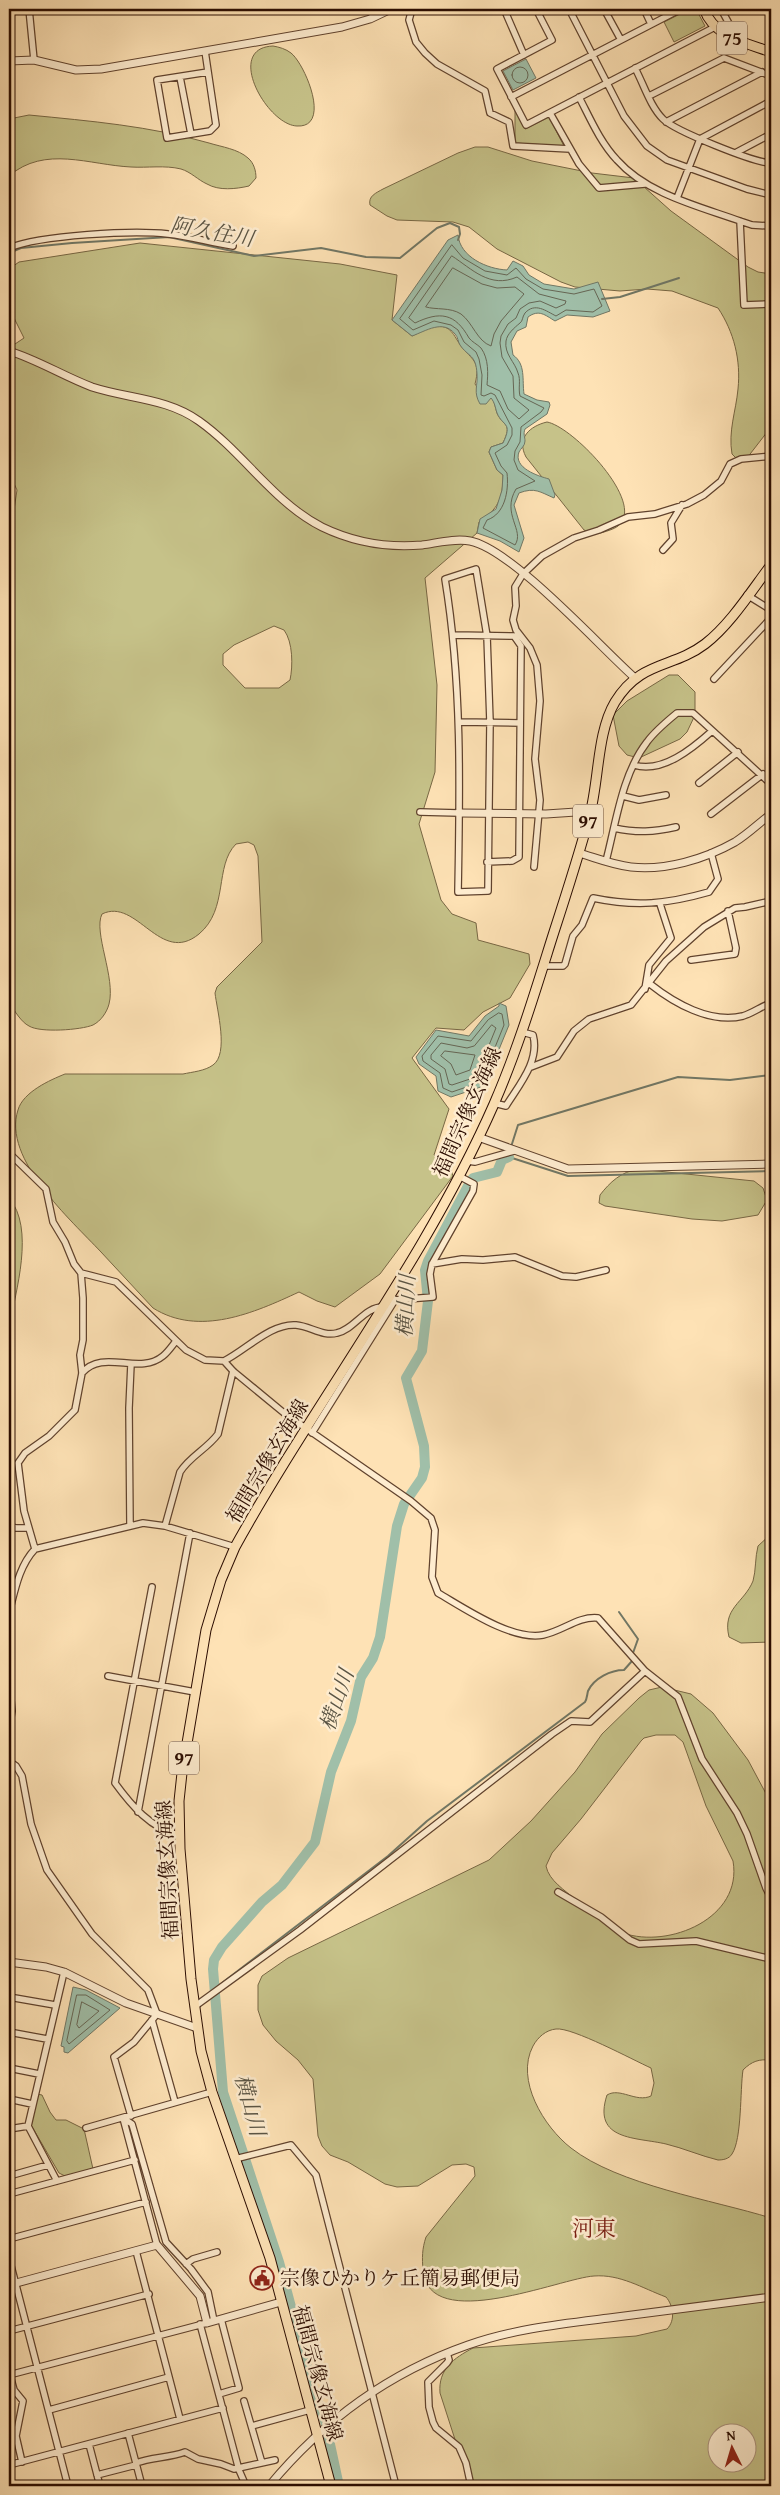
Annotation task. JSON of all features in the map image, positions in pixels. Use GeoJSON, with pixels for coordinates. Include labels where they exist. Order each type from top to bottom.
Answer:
{"type":"FeatureCollection","features":[{"type":"Feature","properties":{"kind":"main road","name":"75"},"geometry":{"type":"LineString","coordinates":[[704,9],[715,27],[739,41],[771,52]]}},
{"type":"Feature","properties":{"kind":"main road","name":"福間宗像玄海線"},"geometry":{"type":"LineString","coordinates":[[331,2486],[270,2258],[212,2092],[200,2051],[194,2007],[179,1835],[182,1773],[206,1630],[221,1580],[235,1547],[309,1431],[383,1307],[393,1298],[467,1161],[494,1103],[522,1032],[579,853],[591,811],[606,720],[617,698],[632,676],[686,655],[703,646],[720,631],[771,565]]}},
{"type":"Feature","properties":{"kind":"street"},"geometry":{"type":"LineString","coordinates":[[29,9],[34,60]]}},
{"type":"Feature","properties":{"kind":"street"},"geometry":{"type":"LineString","coordinates":[[9,61],[34,60],[86,70],[342,27],[370,19],[391,9]]}},
{"type":"Feature","properties":{"kind":"street"},"geometry":{"type":"LineString","coordinates":[[412,9],[409,20],[419,47],[437,64],[485,91],[490,113],[509,122],[512,146],[570,149]]}},
{"type":"Feature","properties":{"kind":"street"},"geometry":{"type":"LineString","coordinates":[[504,9],[524,55]]}},
{"type":"Feature","properties":{"kind":"street"},"geometry":{"type":"LineString","coordinates":[[536,9],[552,40],[497,69],[526,125],[715,27]]}},
{"type":"Feature","properties":{"kind":"street"},"geometry":{"type":"LineString","coordinates":[[569,9],[628,121],[647,146],[668,160],[747,189],[771,194]]}},
{"type":"Feature","properties":{"kind":"street"},"geometry":{"type":"LineString","coordinates":[[604,9],[621,40]]}},
{"type":"Feature","properties":{"kind":"street"},"geometry":{"type":"LineString","coordinates":[[644,9],[652,24]]}},
{"type":"Feature","properties":{"kind":"street"},"geometry":{"type":"LineString","coordinates":[[511,97],[678,9]]}},
{"type":"Feature","properties":{"kind":"street"},"geometry":{"type":"LineString","coordinates":[[721,9],[739,41]]}},
{"type":"Feature","properties":{"kind":"street"},"geometry":{"type":"LineString","coordinates":[[205,51],[216,125],[210,131],[167,138],[157,80],[208,72]]}},
{"type":"Feature","properties":{"kind":"street"},"geometry":{"type":"LineString","coordinates":[[649,96],[724,58],[771,76]]}},
{"type":"Feature","properties":{"kind":"street"},"geometry":{"type":"LineString","coordinates":[[636,68],[649,96],[666,122],[700,139],[771,163]]}},
{"type":"Feature","properties":{"kind":"street"},"geometry":{"type":"LineString","coordinates":[[666,122],[762,72]]}},
{"type":"Feature","properties":{"kind":"street"},"geometry":{"type":"LineString","coordinates":[[180,77],[191,134]]}},
{"type":"Feature","properties":{"kind":"street"},"geometry":{"type":"LineString","coordinates":[[580,97],[601,138],[616,159],[645,184],[740,221],[752,225],[771,226]]}},
{"type":"Feature","properties":{"kind":"street"},"geometry":{"type":"LineString","coordinates":[[677,198],[700,139],[771,101]]}},
{"type":"Feature","properties":{"kind":"street"},"geometry":{"type":"LineString","coordinates":[[550,112],[591,182],[599,188],[645,184]]}},
{"type":"Feature","properties":{"kind":"street"},"geometry":{"type":"LineString","coordinates":[[737,152],[771,134]]}},
{"type":"Feature","properties":{"kind":"street"},"geometry":{"type":"LineString","coordinates":[[740,221],[744,306],[771,304]]}},
{"type":"Feature","properties":{"kind":"street"},"geometry":{"type":"LineString","coordinates":[[9,248],[20,243],[90,235],[168,233],[232,246]]}},
{"type":"Feature","properties":{"kind":"street"},"geometry":{"type":"LineString","coordinates":[[9,351],[30,358],[92,386],[160,402],[184,411],[209,428],[295,510],[335,533],[366,542],[397,546],[468,541],[493,549],[523,574],[632,676]]}},
{"type":"Feature","properties":{"kind":"street"},"geometry":{"type":"LineString","coordinates":[[534,867],[540,814],[535,759],[540,702],[537,665],[530,648],[516,630],[513,620],[516,606],[515,587],[523,574],[542,556],[574,538],[599,530],[628,517],[655,514],[682,506],[704,495],[721,481],[730,464],[741,459],[771,456]]}},
{"type":"Feature","properties":{"kind":"street"},"geometry":{"type":"LineString","coordinates":[[664,550],[673,539],[671,523],[682,506]]}},
{"type":"Feature","properties":{"kind":"street"},"geometry":{"type":"LineString","coordinates":[[476,569],[487,636],[490,722],[488,891],[458,892],[459,722],[454,634],[445,579],[476,569]]}},
{"type":"Feature","properties":{"kind":"street"},"geometry":{"type":"LineString","coordinates":[[747,596],[771,610]]}},
{"type":"Feature","properties":{"kind":"street"},"geometry":{"type":"LineString","coordinates":[[714,679],[771,618]]}},
{"type":"Feature","properties":{"kind":"street"},"geometry":{"type":"LineString","coordinates":[[454,634],[514,636],[521,646],[519,856],[512,861],[488,862]]}},
{"type":"Feature","properties":{"kind":"street"},"geometry":{"type":"LineString","coordinates":[[606,861],[623,796],[634,765],[650,739],[677,713],[693,713],[763,774],[771,784]]}},
{"type":"Feature","properties":{"kind":"street"},"geometry":{"type":"LineString","coordinates":[[459,722],[520,723]]}},
{"type":"Feature","properties":{"kind":"street"},"geometry":{"type":"LineString","coordinates":[[634,765],[647,766],[682,756],[712,731]]}},
{"type":"Feature","properties":{"kind":"street"},"geometry":{"type":"LineString","coordinates":[[699,783],[738,752]]}},
{"type":"Feature","properties":{"kind":"street"},"geometry":{"type":"LineString","coordinates":[[711,814],[763,774]]}},
{"type":"Feature","properties":{"kind":"street"},"geometry":{"type":"LineString","coordinates":[[623,796],[639,800],[666,795]]}},
{"type":"Feature","properties":{"kind":"street"},"geometry":{"type":"LineString","coordinates":[[420,812],[540,814],[591,811]]}},
{"type":"Feature","properties":{"kind":"street"},"geometry":{"type":"LineString","coordinates":[[579,853],[629,867],[646,868],[672,865],[711,854],[735,842],[771,814]]}},
{"type":"Feature","properties":{"kind":"street"},"geometry":{"type":"LineString","coordinates":[[614,828],[655,832],[676,827]]}},
{"type":"Feature","properties":{"kind":"street"},"geometry":{"type":"LineString","coordinates":[[543,966],[562,966],[565,964],[574,936],[582,925],[593,898],[632,904],[660,904],[709,892],[718,880],[711,854]]}},
{"type":"Feature","properties":{"kind":"street"},"geometry":{"type":"LineString","coordinates":[[531,1067],[557,1057],[580,1024],[603,1013],[631,1005],[677,949],[693,935],[728,911],[771,901]]}},
{"type":"Feature","properties":{"kind":"street"},"geometry":{"type":"LineString","coordinates":[[645,989],[649,965],[670,938],[660,904]]}},
{"type":"Feature","properties":{"kind":"street"},"geometry":{"type":"LineString","coordinates":[[691,960],[735,954],[736,948],[728,911]]}},
{"type":"Feature","properties":{"kind":"street"},"geometry":{"type":"LineString","coordinates":[[650,984],[663,995],[696,1012],[716,1016],[733,1018],[745,1016],[771,1002]]}},
{"type":"Feature","properties":{"kind":"street"},"geometry":{"type":"LineString","coordinates":[[494,1103],[506,1106],[531,1067],[533,1035],[522,1032]]}},
{"type":"Feature","properties":{"kind":"street"},"geometry":{"type":"LineString","coordinates":[[478,1137],[568,1169],[771,1164]]}},
{"type":"Feature","properties":{"kind":"street"},"geometry":{"type":"LineString","coordinates":[[467,1161],[475,1162],[514,1151]]}},
{"type":"Feature","properties":{"kind":"street"},"geometry":{"type":"LineString","coordinates":[[9,1153],[46,1189],[53,1222],[62,1235],[74,1264],[80,1273],[84,1327],[80,1356],[82,1373],[75,1410],[49,1436],[25,1453],[18,1463],[28,1528],[35,1549]]}},
{"type":"Feature","properties":{"kind":"street"},"geometry":{"type":"LineString","coordinates":[[309,1431],[393,1298],[433,1297],[430,1274],[432,1264],[473,1191],[474,1184],[459,1176]]}},
{"type":"Feature","properties":{"kind":"street"},"geometry":{"type":"LineString","coordinates":[[432,1264],[462,1258],[483,1260],[515,1257],[562,1276],[576,1277],[606,1270]]}},
{"type":"Feature","properties":{"kind":"street"},"geometry":{"type":"LineString","coordinates":[[80,1273],[116,1282],[134,1302],[167,1330],[176,1341],[199,1358],[224,1361],[281,1327],[297,1325],[329,1334],[338,1333],[375,1307],[383,1307]]}},
{"type":"Feature","properties":{"kind":"street"},"geometry":{"type":"LineString","coordinates":[[82,1373],[91,1364],[102,1362],[143,1364],[163,1357],[176,1341]]}},
{"type":"Feature","properties":{"kind":"street"},"geometry":{"type":"LineString","coordinates":[[224,1361],[233,1371],[309,1431],[411,1501],[431,1518],[435,1530],[432,1577],[438,1593],[499,1628],[534,1635],[544,1635],[580,1620],[598,1618],[644,1671],[678,1697],[702,1759],[737,1813],[771,1898]]}},
{"type":"Feature","properties":{"kind":"street"},"geometry":{"type":"LineString","coordinates":[[130,1525],[129,1408],[131,1364]]}},
{"type":"Feature","properties":{"kind":"street"},"geometry":{"type":"LineString","coordinates":[[165,1526],[180,1472],[184,1465],[212,1442],[218,1434],[233,1371]]}},
{"type":"Feature","properties":{"kind":"street"},"geometry":{"type":"LineString","coordinates":[[9,1612],[20,1572],[26,1558],[35,1549],[130,1525],[143,1524],[165,1526],[235,1547]]}},
{"type":"Feature","properties":{"kind":"street"},"geometry":{"type":"LineString","coordinates":[[9,1526],[28,1528]]}},
{"type":"Feature","properties":{"kind":"street"},"geometry":{"type":"LineString","coordinates":[[138,1812],[190,1533]]}},
{"type":"Feature","properties":{"kind":"street"},"geometry":{"type":"LineString","coordinates":[[152,1586],[114,1783],[138,1812],[170,1833],[179,1835]]}},
{"type":"Feature","properties":{"kind":"street"},"geometry":{"type":"LineString","coordinates":[[194,2007],[300,1930],[552,1734],[571,1721],[590,1722],[644,1671]]}},
{"type":"Feature","properties":{"kind":"street"},"geometry":{"type":"LineString","coordinates":[[108,1676],[195,1692]]}},
{"type":"Feature","properties":{"kind":"street"},"geometry":{"type":"LineString","coordinates":[[9,1680],[12,1712],[9,1728]]}},
{"type":"Feature","properties":{"kind":"street"},"geometry":{"type":"LineString","coordinates":[[9,1761],[16,1766],[22,1776],[31,1824],[47,1870],[92,1934],[148,1990],[175,2102]]}},
{"type":"Feature","properties":{"kind":"street"},"geometry":{"type":"LineString","coordinates":[[558,1892],[639,1944],[696,1941],[771,1959]]}},
{"type":"Feature","properties":{"kind":"street"},"geometry":{"type":"LineString","coordinates":[[9,1962],[46,1966],[64,1972],[154,2017],[197,2028]]}},
{"type":"Feature","properties":{"kind":"street"},"geometry":{"type":"LineString","coordinates":[[57,2181],[28,2126],[64,1972]]}},
{"type":"Feature","properties":{"kind":"street"},"geometry":{"type":"LineString","coordinates":[[9,1997],[55,2005]]}},
{"type":"Feature","properties":{"kind":"street"},"geometry":{"type":"LineString","coordinates":[[131,2116],[114,2057],[134,2042],[154,2017]]}},
{"type":"Feature","properties":{"kind":"street"},"geometry":{"type":"LineString","coordinates":[[9,2032],[47,2040]]}},
{"type":"Feature","properties":{"kind":"street"},"geometry":{"type":"LineString","coordinates":[[9,2068],[39,2074]]}},
{"type":"Feature","properties":{"kind":"street"},"geometry":{"type":"LineString","coordinates":[[86,2128],[212,2092]]}},
{"type":"Feature","properties":{"kind":"street"},"geometry":{"type":"LineString","coordinates":[[9,2099],[32,2104]]}},
{"type":"Feature","properties":{"kind":"street"},"geometry":{"type":"LineString","coordinates":[[123,2118],[136,2160],[157,2245],[198,2291],[240,2388],[219,2394]]}},
{"type":"Feature","properties":{"kind":"street"},"geometry":{"type":"LineString","coordinates":[[123,2118],[132,2124],[166,2242],[208,2292],[219,2394],[239,2470],[246,2486]]}},
{"type":"Feature","properties":{"kind":"street"},"geometry":{"type":"LineString","coordinates":[[9,2129],[28,2126]]}},
{"type":"Feature","properties":{"kind":"street"},"geometry":{"type":"LineString","coordinates":[[235,2159],[292,2145],[316,2174],[396,2486]]}},
{"type":"Feature","properties":{"kind":"street"},"geometry":{"type":"LineString","coordinates":[[9,2194],[136,2160]]}},
{"type":"Feature","properties":{"kind":"street"},"geometry":{"type":"LineString","coordinates":[[9,2176],[48,2166]]}},
{"type":"Feature","properties":{"kind":"street"},"geometry":{"type":"LineString","coordinates":[[9,2239],[146,2202]]}},
{"type":"Feature","properties":{"kind":"street"},"geometry":{"type":"LineString","coordinates":[[12,2284],[157,2245]]}},
{"type":"Feature","properties":{"kind":"street"},"geometry":{"type":"LineString","coordinates":[[136,2251],[149,2294],[180,2419]]}},
{"type":"Feature","properties":{"kind":"street"},"geometry":{"type":"LineString","coordinates":[[186,2264],[193,2258],[217,2252]]}},
{"type":"Feature","properties":{"kind":"street"},"geometry":{"type":"LineString","coordinates":[[9,2258],[12,2284],[27,2326],[68,2486]]}},
{"type":"Feature","properties":{"kind":"street"},"geometry":{"type":"LineString","coordinates":[[9,2331],[149,2294]]}},
{"type":"Feature","properties":{"kind":"street"},"geometry":{"type":"LineString","coordinates":[[269,2486],[317,2434],[372,2392],[396,2377],[447,2353],[487,2339],[522,2330],[771,2296]]}},
{"type":"Feature","properties":{"kind":"street"},"geometry":{"type":"LineString","coordinates":[[22,2462],[16,2436],[23,2401],[14,2390],[9,2375],[281,2302]]}},
{"type":"Feature","properties":{"kind":"street"},"geometry":{"type":"LineString","coordinates":[[447,2353],[448,2363],[428,2382],[429,2408],[436,2428],[459,2447],[466,2463],[471,2486]]}},
{"type":"Feature","properties":{"kind":"street"},"geometry":{"type":"LineString","coordinates":[[49,2410],[169,2377]]}},
{"type":"Feature","properties":{"kind":"street"},"geometry":{"type":"LineString","coordinates":[[244,2401],[262,2464]]}},
{"type":"Feature","properties":{"kind":"street"},"geometry":{"type":"LineString","coordinates":[[9,2465],[223,2408]]}},
{"type":"Feature","properties":{"kind":"street"},"geometry":{"type":"LineString","coordinates":[[252,2426],[310,2410]]}},
{"type":"Feature","properties":{"kind":"street"},"geometry":{"type":"LineString","coordinates":[[128,2433],[142,2486]]}},
{"type":"Feature","properties":{"kind":"street"},"geometry":{"type":"LineString","coordinates":[[89,2444],[100,2486]]}},
{"type":"Feature","properties":{"kind":"street"},"geometry":{"type":"LineString","coordinates":[[97,2475],[156,2457],[176,2456],[187,2452],[198,2459],[239,2470],[275,2460]]}},
{"type":"Feature","properties":{"kind":"shaded area"},"geometry":{"type":"Polygon","coordinates":[[[690,9],[696,9],[705,26],[674,42],[664,22],[690,9]]]}},
{"type":"Feature","properties":{"kind":"shaded area"},"geometry":{"type":"Polygon","coordinates":[[[273,46],[291,53],[303,69],[312,94],[314,107],[313,117],[307,124],[297,126],[285,122],[263,101],[255,86],[251,72],[252,59],[259,50],[273,46]]]}},
{"type":"Feature","properties":{"kind":"shaded area"},"geometry":{"type":"Polygon","coordinates":[[[515,109],[525,129],[549,117],[564,146],[515,143],[515,109]]]}},
{"type":"Feature","properties":{"kind":"shaded area"},"geometry":{"type":"Polygon","coordinates":[[[29,115],[142,128],[224,147],[240,152],[250,160],[256,173],[256,178],[249,186],[233,189],[222,188],[212,186],[181,169],[115,166],[68,159],[37,161],[9,176],[9,119],[29,115]]]}},
{"type":"Feature","properties":{"kind":"shaded area"},"geometry":{"type":"Polygon","coordinates":[[[475,147],[488,147],[532,161],[592,173],[634,178],[671,211],[748,267],[758,272],[771,274],[771,427],[747,458],[738,460],[732,454],[731,437],[738,389],[738,367],[732,337],[718,308],[672,291],[647,289],[620,291],[575,287],[561,282],[497,249],[469,227],[453,222],[397,220],[370,205],[370,199],[375,193],[458,153],[475,147]]]}},
{"type":"Feature","properties":{"kind":"shaded area"},"geometry":{"type":"Polygon","coordinates":[[[140,243],[340,264],[397,275],[392,320],[412,336],[434,326],[448,329],[474,362],[477,370],[475,384],[487,401],[491,397],[499,417],[507,428],[503,443],[491,447],[489,452],[497,470],[503,475],[502,491],[498,503],[491,513],[479,522],[477,533],[425,578],[437,685],[435,772],[419,824],[441,900],[452,914],[476,923],[478,940],[529,954],[530,964],[510,998],[483,1012],[464,1030],[436,1028],[412,1058],[449,1109],[434,1155],[451,1170],[453,1176],[380,1274],[335,1307],[299,1292],[245,1314],[208,1321],[189,1321],[153,1308],[57,1206],[29,1168],[20,1148],[16,1129],[18,1110],[21,1104],[31,1092],[65,1074],[183,1074],[202,1070],[213,1065],[218,1059],[221,1042],[215,993],[217,987],[262,942],[258,856],[254,845],[248,842],[236,844],[229,853],[225,864],[218,900],[208,924],[199,934],[185,942],[172,942],[160,937],[126,914],[115,911],[102,914],[100,932],[110,982],[110,993],[107,1010],[96,1023],[87,1027],[42,1030],[23,1022],[9,1003],[9,543],[17,490],[9,473],[9,348],[24,338],[9,308],[9,269],[19,262],[140,243]],[[274,626],[234,645],[223,654],[223,665],[245,688],[279,688],[290,680],[292,668],[291,647],[284,630],[274,626]]]}},
{"type":"Feature","properties":{"kind":"shaded area"},"geometry":{"type":"Polygon","coordinates":[[[547,422],[560,427],[592,454],[607,472],[619,491],[624,508],[622,521],[610,530],[597,533],[584,530],[526,457],[523,444],[526,434],[535,426],[547,422]]]}},
{"type":"Feature","properties":{"kind":"shaded area"},"geometry":{"type":"Polygon","coordinates":[[[669,675],[678,675],[695,692],[695,715],[687,732],[680,739],[639,758],[627,755],[619,746],[613,715],[627,701],[669,675]]]}},
{"type":"Feature","properties":{"kind":"shaded area"},"geometry":{"type":"Polygon","coordinates":[[[638,1169],[754,1181],[763,1188],[767,1200],[758,1215],[722,1221],[692,1219],[605,1206],[599,1203],[600,1195],[612,1182],[626,1172],[638,1169]]]}},
{"type":"Feature","properties":{"kind":"shaded area"},"geometry":{"type":"Polygon","coordinates":[[[9,1198],[17,1211],[21,1226],[22,1243],[19,1278],[9,1327],[9,1198]]]}},
{"type":"Feature","properties":{"kind":"shaded area"},"geometry":{"type":"Polygon","coordinates":[[[771,1534],[771,1642],[741,1643],[729,1637],[729,1619],[731,1612],[753,1581],[758,1546],[771,1534]]]}},
{"type":"Feature","properties":{"kind":"shaded area"},"geometry":{"type":"Polygon","coordinates":[[[662,1687],[691,1694],[713,1713],[748,1760],[771,1803],[771,2060],[756,2061],[749,2064],[743,2070],[738,2137],[732,2154],[726,2159],[720,2160],[666,2144],[630,2138],[611,2129],[606,2121],[604,2110],[607,2095],[617,2093],[640,2098],[651,2096],[654,2083],[651,2068],[575,2033],[556,2029],[546,2032],[540,2037],[533,2046],[528,2059],[530,2088],[535,2102],[551,2128],[571,2148],[591,2161],[640,2182],[771,2218],[771,2486],[470,2486],[440,2393],[442,2377],[454,2360],[473,2348],[636,2336],[667,2329],[672,2321],[670,2304],[666,2297],[631,2282],[604,2276],[577,2279],[498,2298],[471,2301],[447,2299],[430,2289],[423,2270],[426,2237],[475,2176],[474,2167],[466,2164],[452,2165],[418,2186],[397,2187],[385,2184],[348,2162],[330,2155],[322,2146],[318,2136],[313,2079],[298,2060],[276,2041],[263,2025],[258,2010],[258,1985],[262,1976],[288,1958],[489,1860],[531,1821],[575,1772],[602,1734],[649,1690],[662,1687]],[[656,1735],[644,1738],[641,1741],[581,1819],[552,1853],[546,1866],[550,1876],[558,1885],[598,1919],[623,1933],[641,1937],[661,1937],[681,1932],[699,1924],[715,1913],[726,1899],[733,1881],[733,1861],[706,1806],[683,1742],[675,1735],[656,1735]]]}},
{"type":"Feature","properties":{"kind":"shaded area"},"geometry":{"type":"Polygon","coordinates":[[[37,2094],[42,2095],[56,2120],[66,2120],[84,2129],[93,2169],[65,2176],[59,2173],[31,2125],[37,2094]]]}},
{"type":"Feature","properties":{"kind":"water"},"geometry":{"type":"Polygon","coordinates":[[[526,59],[536,78],[513,90],[503,71],[526,59]]]}},
{"type":"Feature","properties":{"kind":"water"},"geometry":{"type":"Polygon","coordinates":[[[458,235],[460,243],[469,255],[491,267],[507,270],[513,261],[523,266],[529,275],[544,284],[574,289],[598,282],[610,311],[593,317],[567,315],[555,321],[542,314],[535,313],[528,317],[526,327],[517,331],[511,342],[513,355],[522,368],[524,394],[537,400],[549,402],[550,405],[547,414],[525,429],[525,443],[519,452],[518,458],[523,467],[549,479],[555,495],[554,498],[533,490],[519,493],[514,505],[524,538],[519,552],[500,541],[477,533],[480,519],[496,509],[502,490],[503,475],[497,470],[489,452],[491,447],[503,443],[507,428],[499,417],[491,398],[486,404],[480,404],[478,400],[476,368],[473,359],[459,344],[456,335],[445,327],[429,329],[412,336],[392,320],[448,240],[458,235]]]}},
{"type":"Feature","properties":{"kind":"water"},"geometry":{"type":"Polygon","coordinates":[[[499,1003],[506,1006],[509,1025],[484,1086],[451,1097],[438,1091],[436,1076],[419,1064],[416,1057],[436,1030],[469,1036],[485,1016],[499,1006],[499,1003]]]}},
{"type":"Feature","properties":{"kind":"water"},"geometry":{"type":"Polygon","coordinates":[[[73,1987],[86,1990],[120,2008],[68,2053],[64,2052],[64,2047],[61,2046],[73,1987]]]}},
{"type":"Feature","properties":{"kind":"waterway","name":"阿久住川"},"geometry":{"type":"LineString","coordinates":[[9,253],[21,248],[169,237],[254,256],[321,248],[366,257],[400,258],[437,228],[450,223],[459,227],[460,234],[458,240]]}},
{"type":"Feature","properties":{"kind":"waterway","name":"阿久住川"},"geometry":{"type":"LineString","coordinates":[[602,299],[620,297],[679,278]]}},
{"type":"Feature","properties":{"kind":"waterway"},"geometry":{"type":"LineString","coordinates":[[511,1147],[518,1125],[678,1077],[730,1080],[771,1075]]}},
{"type":"Feature","properties":{"kind":"waterway","name":"横山川"},"geometry":{"type":"LineString","coordinates":[[510,1154],[509,1157],[568,1176],[771,1171]]}},
{"type":"Feature","properties":{"kind":"waterway","name":"横山川"},"geometry":{"type":"LineString","coordinates":[[339,2486],[325,2421],[314,2393],[279,2262],[223,2092],[213,1969],[214,1960],[222,1947],[262,1902],[282,1885],[315,1842],[331,1772],[351,1721],[361,1677],[373,1658],[380,1637],[397,1526],[404,1504],[422,1478],[425,1467],[424,1446],[406,1378],[422,1351],[428,1301],[425,1270],[428,1261],[473,1178],[497,1172],[502,1160],[509,1157]]}},
{"type":"Feature","properties":{"kind":"waterway"},"geometry":{"type":"LineString","coordinates":[[619,1612],[638,1639],[633,1653]]}},
{"type":"Feature","properties":{"kind":"waterway"},"geometry":{"type":"LineString","coordinates":[[214,1989],[388,1856],[427,1821],[585,1702],[588,1691],[594,1682],[608,1673],[624,1670],[632,1661]]}},
{"type":"Feature","properties":{"kind":"place","name":"宗像ひかりケ丘簡易郵便局"},"geometry":{"type":"Point","coordinates":[262,2278]}},
{"type":"Feature","properties":{"kind":"district","name":"河東"},"geometry":{"type":"Point","coordinates":[594,2228]}}]}
